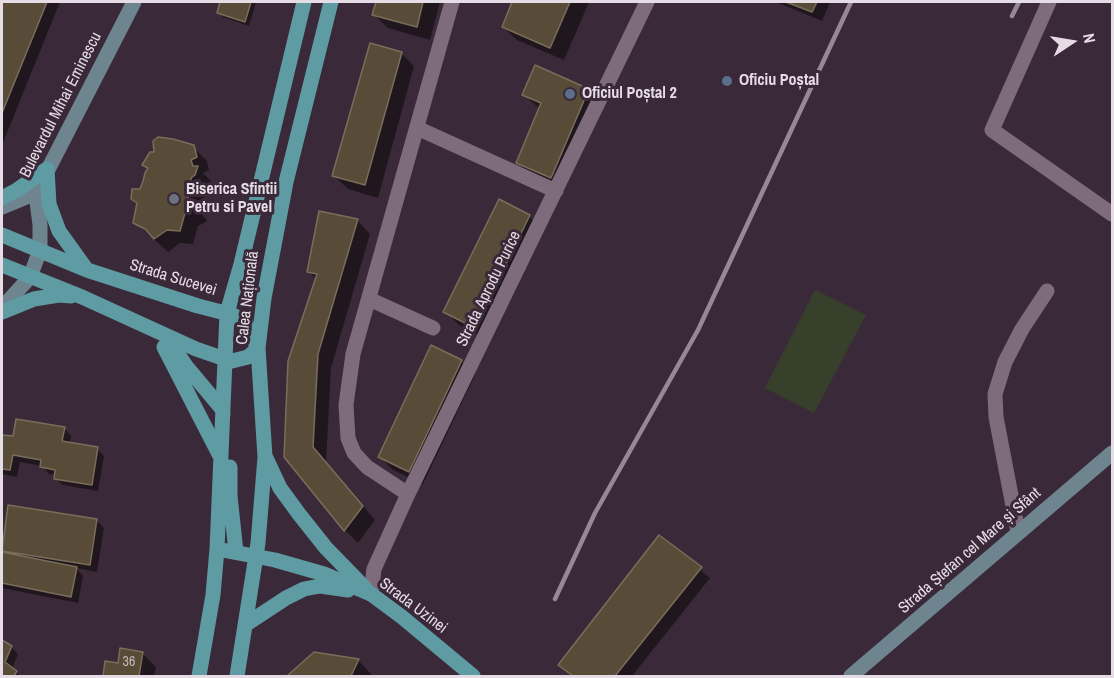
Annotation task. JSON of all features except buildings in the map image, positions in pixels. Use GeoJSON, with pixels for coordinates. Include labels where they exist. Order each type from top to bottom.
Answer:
{"type":"FeatureCollection","features":[{"type":"Feature","properties":{"kind":"main road","name":"Bulevardul Mihai Eminescu"},"geometry":{"type":"LineString","coordinates":[[2,310],[30,277],[40,250],[36,193],[134,2]]}},
{"type":"Feature","properties":{"kind":"main road","name":"Calea Națională"},"geometry":{"type":"LineString","coordinates":[[199,676],[213,595],[217,549],[227,313],[241,264],[304,2]]}},
{"type":"Feature","properties":{"kind":"main road","name":"Calea Națională"},"geometry":{"type":"LineString","coordinates":[[237,676],[256,556],[265,457],[258,348],[268,269],[286,182],[331,2]]}},
{"type":"Feature","properties":{"kind":"main road"},"geometry":{"type":"LineString","coordinates":[[2,198],[47,169],[49,204],[59,231],[87,270]]}},
{"type":"Feature","properties":{"kind":"main road","name":"Bulevardul Mihai Eminescu"},"geometry":{"type":"LineString","coordinates":[[2,207],[36,193]]}},
{"type":"Feature","properties":{"kind":"main road","name":"Strada Sucevei"},"geometry":{"type":"LineString","coordinates":[[2,235],[87,270],[233,315],[246,324],[258,348]]}},
{"type":"Feature","properties":{"kind":"main road"},"geometry":{"type":"LineString","coordinates":[[2,265],[225,359],[232,361],[248,357],[258,348]]}},
{"type":"Feature","properties":{"kind":"main road"},"geometry":{"type":"LineString","coordinates":[[2,310],[58,295],[82,297]]}},
{"type":"Feature","properties":{"kind":"main road"},"geometry":{"type":"LineString","coordinates":[[161,333],[222,409]]}},
{"type":"Feature","properties":{"kind":"main road"},"geometry":{"type":"LineString","coordinates":[[161,333],[174,370],[200,414],[220,456]]}},
{"type":"Feature","properties":{"kind":"main road","name":"Calea Națională"},"geometry":{"type":"LineString","coordinates":[[222,409],[230,438],[230,495],[236,552]]}},
{"type":"Feature","properties":{"kind":"main road","name":"Strada Ștefan cel Mare și Sfânt"},"geometry":{"type":"LineString","coordinates":[[851,676],[1113,453]]}},
{"type":"Feature","properties":{"kind":"main road"},"geometry":{"type":"LineString","coordinates":[[265,457],[280,488],[299,514],[326,548],[371,594]]}},
{"type":"Feature","properties":{"kind":"main road","name":"Strada Uzinei"},"geometry":{"type":"LineString","coordinates":[[217,549],[256,556],[324,574],[371,594],[473,676]]}},
{"type":"Feature","properties":{"kind":"main road"},"geometry":{"type":"LineString","coordinates":[[245,625],[304,589],[320,586],[334,587],[371,594]]}},
{"type":"Feature","properties":{"kind":"street"},"geometry":{"type":"LineString","coordinates":[[408,494],[367,467],[354,453],[348,438],[346,405],[353,354],[452,2]]}},
{"type":"Feature","properties":{"kind":"street","name":"Strada Aprodu Purice"},"geometry":{"type":"LineString","coordinates":[[371,594],[374,569],[408,494],[647,2]]}},
{"type":"Feature","properties":{"kind":"street"},"geometry":{"type":"LineString","coordinates":[[1049,2],[992,130],[1113,214]]}},
{"type":"Feature","properties":{"kind":"street"},"geometry":{"type":"LineString","coordinates":[[417,128],[556,191]]}},
{"type":"Feature","properties":{"kind":"street"},"geometry":{"type":"LineString","coordinates":[[1018,532],[996,417],[995,394],[1005,362],[1022,329],[1047,291]]}},
{"type":"Feature","properties":{"kind":"street"},"geometry":{"type":"LineString","coordinates":[[369,299],[433,328]]}},
{"type":"Feature","properties":{"kind":"green space"},"geometry":{"type":"Polygon","coordinates":[[[815,290],[866,315],[814,413],[765,388],[815,290]]]}},
{"type":"Feature","properties":{"kind":"railway"},"geometry":{"type":"LineString","coordinates":[[555,599],[595,513],[698,330],[851,2]]}},
{"type":"Feature","properties":{"kind":"railway"},"geometry":{"type":"LineString","coordinates":[[1012,16],[1019,2]]}},
{"type":"Feature","properties":{"kind":"place","name":"Oficiu Poștal"},"geometry":{"type":"Point","coordinates":[727,81]}},
{"type":"Feature","properties":{"kind":"place","name":"Oficiul Poștal 2"},"geometry":{"type":"Point","coordinates":[570,94]}},
{"type":"Feature","properties":{"kind":"place","name":"Biserica Sfintii Petru si Pavel"},"geometry":{"type":"Point","coordinates":[174,199]}}]}
